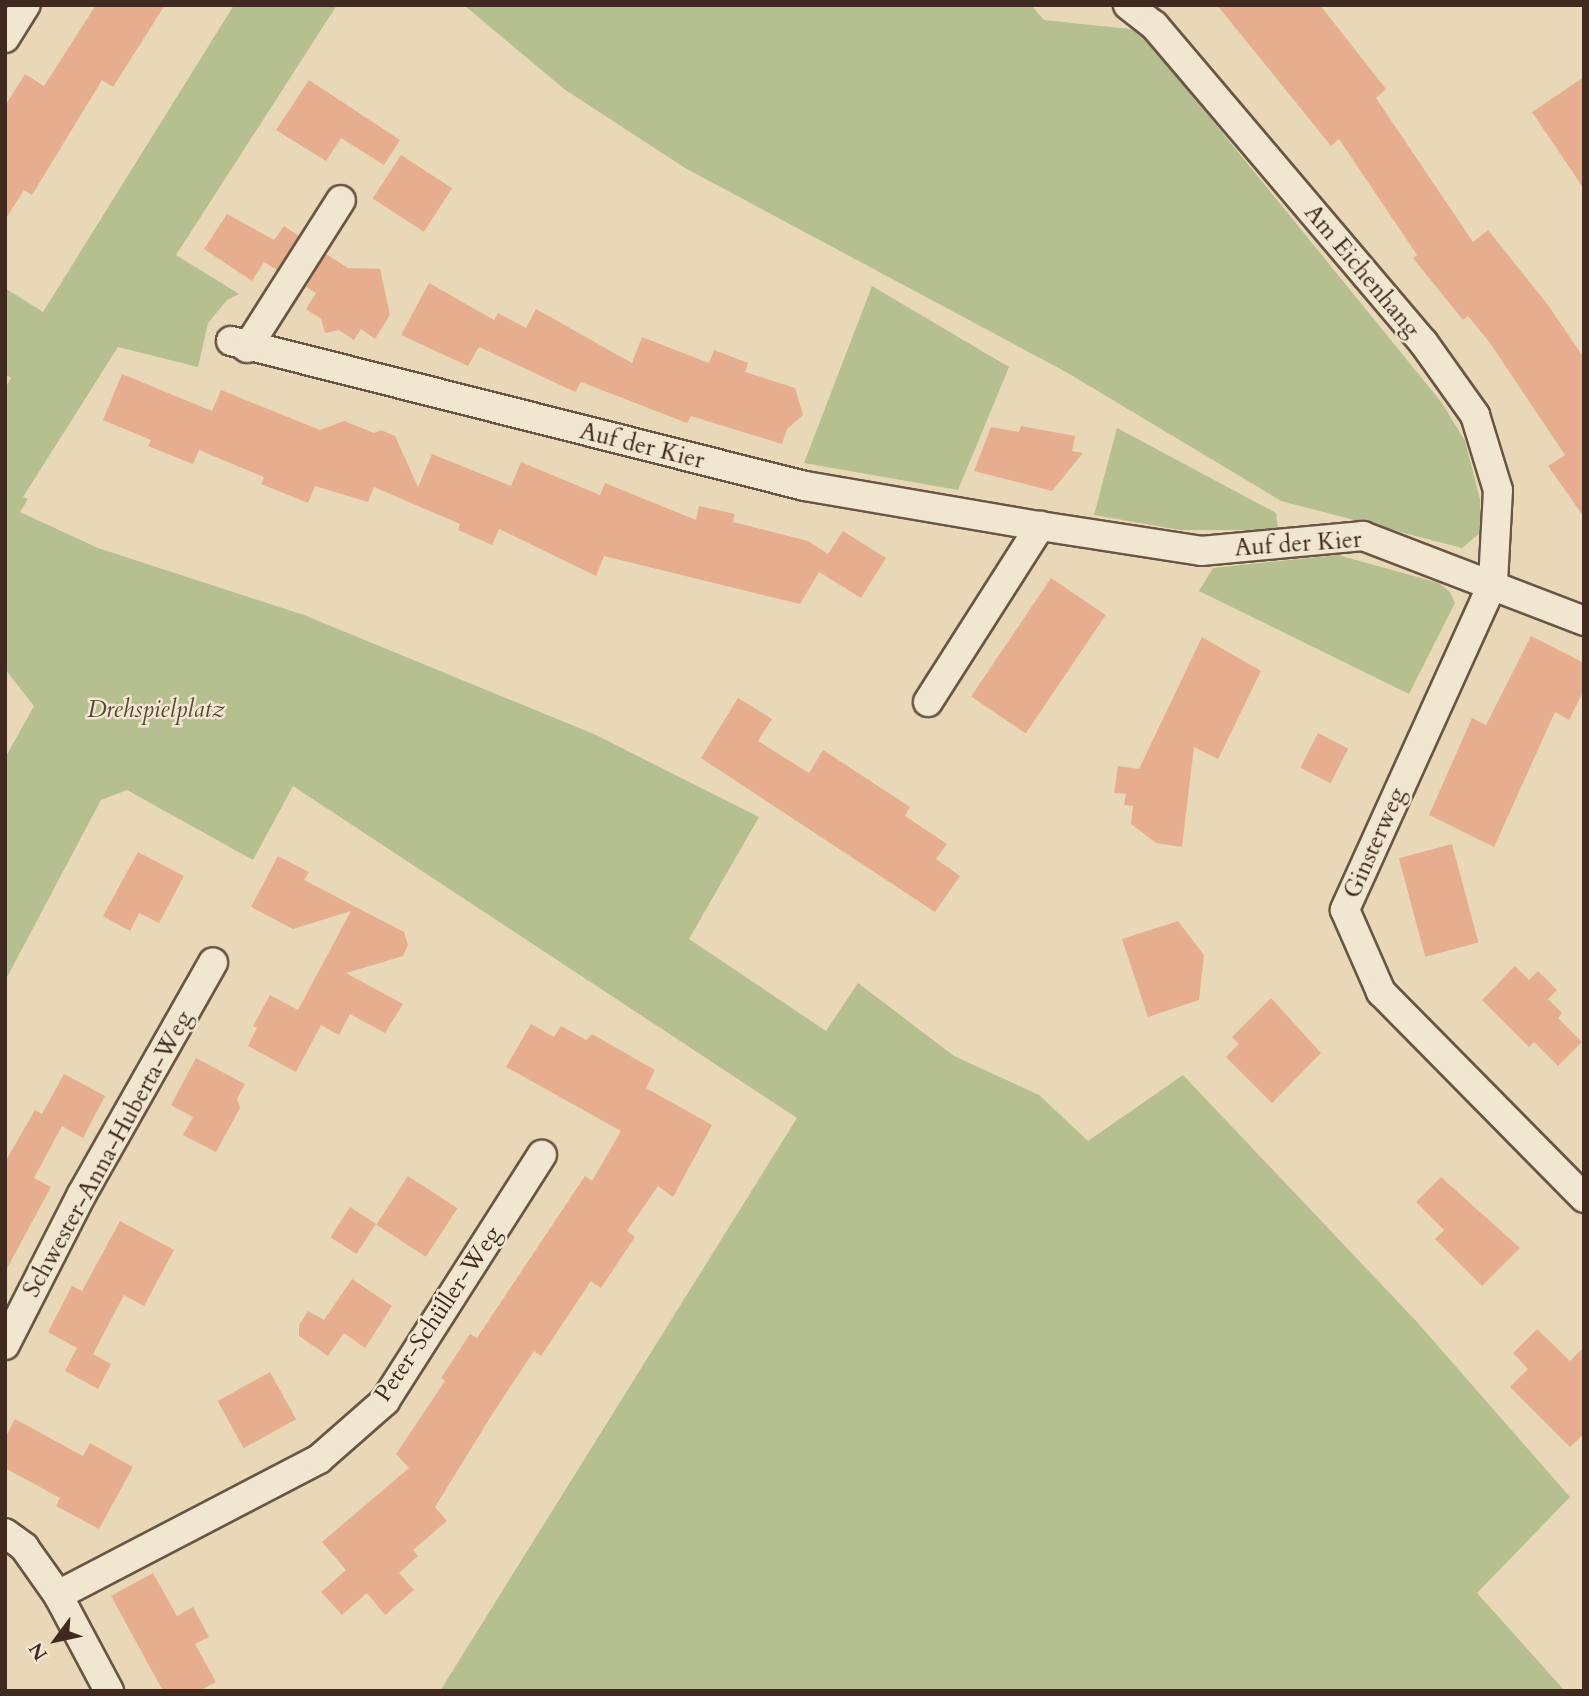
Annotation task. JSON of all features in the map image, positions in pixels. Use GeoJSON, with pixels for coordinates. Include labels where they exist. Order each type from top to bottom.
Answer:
{"type":"FeatureCollection","features":[{"type":"Feature","properties":{"kind":"street"},"geometry":{"type":"LineString","coordinates":[[5,38],[26,5]]}},
{"type":"Feature","properties":{"kind":"street","name":"Am Eichenhang"},"geometry":{"type":"LineString","coordinates":[[1128,5],[1172,47],[1423,342],[1475,415],[1498,490],[1493,583]]}},
{"type":"Feature","properties":{"kind":"street","name":"Auf der Kier"},"geometry":{"type":"LineString","coordinates":[[341,200],[239,344],[805,486],[1201,551],[1363,536],[1493,583],[1584,621]]}},
{"type":"Feature","properties":{"kind":"street"},"geometry":{"type":"LineString","coordinates":[[928,702],[1040,526]]}},
{"type":"Feature","properties":{"kind":"street","name":"Ginsterweg"},"geometry":{"type":"LineString","coordinates":[[1493,583],[1345,910],[1381,992],[1584,1198]]}},
{"type":"Feature","properties":{"kind":"street","name":"Schwester-Anna-Huberta-Weg"},"geometry":{"type":"LineString","coordinates":[[5,1345],[82,1194],[212,962]]}},
{"type":"Feature","properties":{"kind":"street","name":"Peter-Schüller-Weg"},"geometry":{"type":"LineString","coordinates":[[58,1595],[319,1459],[384,1401],[542,1155]]}},
{"type":"Feature","properties":{"kind":"street"},"geometry":{"type":"LineString","coordinates":[[5,1533],[24,1547],[58,1595],[109,1691]]}},
{"type":"Feature","properties":{"kind":"green space","name":"Drehspielplatz"},"geometry":{"type":"Polygon","coordinates":[[[234,5],[337,5],[176,255],[239,294],[227,300],[208,323],[198,367],[118,347],[23,497],[28,499],[20,512],[98,548],[304,615],[596,735],[759,817],[689,939],[826,1031],[858,983],[954,1056],[1039,1095],[1088,1141],[1183,1075],[1417,1322],[1570,1497],[1477,1593],[1565,1691],[440,1691],[797,1118],[293,786],[253,860],[127,790],[101,800],[5,981],[5,758],[34,706],[5,669],[5,389],[11,378],[5,374],[5,288],[43,312],[234,5]]]}},
{"type":"Feature","properties":{"kind":"green space"},"geometry":{"type":"Polygon","coordinates":[[[464,5],[1031,5],[1044,20],[1139,30],[1442,403],[1465,441],[1480,499],[1481,532],[1462,548],[1281,501],[1066,372],[685,168],[564,89],[464,5]]]}},
{"type":"Feature","properties":{"kind":"green space"},"geometry":{"type":"Polygon","coordinates":[[[872,286],[1009,367],[958,490],[804,463],[872,286]]]}},
{"type":"Feature","properties":{"kind":"green space"},"geometry":{"type":"Polygon","coordinates":[[[1117,428],[1276,513],[1278,530],[1180,530],[1094,515],[1117,428]]]}},
{"type":"Feature","properties":{"kind":"green space"},"geometry":{"type":"Polygon","coordinates":[[[1338,555],[1439,583],[1450,592],[1455,603],[1409,694],[1199,591],[1213,568],[1338,555]]]}},
{"type":"Feature","properties":{"kind":"building"},"geometry":{"type":"Polygon","coordinates":[[[96,5],[165,5],[113,87],[102,80],[32,195],[24,190],[5,220],[5,106],[25,74],[44,86],[96,5]]]}},
{"type":"Feature","properties":{"kind":"building"},"geometry":{"type":"Polygon","coordinates":[[[1217,5],[1320,5],[1386,89],[1376,98],[1473,242],[1488,230],[1548,305],[1584,358],[1584,517],[1548,466],[1565,455],[1490,343],[1468,316],[1463,320],[1413,258],[1417,255],[1339,139],[1331,146],[1217,5]]]}},
{"type":"Feature","properties":{"kind":"building"},"geometry":{"type":"Polygon","coordinates":[[[1584,77],[1584,189],[1532,112],[1584,77]]]}},
{"type":"Feature","properties":{"kind":"building"},"geometry":{"type":"Polygon","coordinates":[[[309,80],[400,140],[384,165],[341,138],[326,161],[276,130],[309,80]]]}},
{"type":"Feature","properties":{"kind":"building"},"geometry":{"type":"Polygon","coordinates":[[[401,155],[452,188],[424,232],[373,199],[401,155]]]}},
{"type":"Feature","properties":{"kind":"building"},"geometry":{"type":"Polygon","coordinates":[[[227,214],[274,240],[284,226],[299,236],[277,270],[264,262],[252,281],[204,249],[227,214]]]}},
{"type":"Feature","properties":{"kind":"building"},"geometry":{"type":"Polygon","coordinates":[[[326,254],[348,268],[380,269],[390,315],[375,339],[361,329],[354,340],[339,330],[325,333],[321,319],[306,309],[316,293],[306,287],[326,254]]]}},
{"type":"Feature","properties":{"kind":"building"},"geometry":{"type":"Polygon","coordinates":[[[429,283],[494,320],[498,313],[526,328],[536,309],[632,363],[642,337],[709,363],[714,350],[748,363],[745,372],[795,388],[803,415],[787,429],[782,444],[691,416],[687,423],[581,382],[575,392],[479,347],[468,366],[401,335],[429,283]]]}},
{"type":"Feature","properties":{"kind":"building"},"geometry":{"type":"Polygon","coordinates":[[[122,374],[212,411],[221,390],[320,430],[344,421],[374,433],[381,430],[395,436],[418,487],[432,454],[511,486],[521,462],[600,495],[605,483],[696,520],[699,506],[735,514],[733,522],[808,541],[828,554],[843,531],[886,558],[861,598],[819,572],[800,604],[604,556],[596,576],[499,529],[492,545],[458,530],[460,524],[374,487],[368,502],[315,486],[308,503],[261,484],[264,477],[199,450],[193,464],[148,446],[151,440],[103,420],[122,374]]]}},
{"type":"Feature","properties":{"kind":"building"},"geometry":{"type":"Polygon","coordinates":[[[1021,426],[1075,436],[1072,451],[1083,453],[1052,491],[974,471],[991,427],[1019,432],[1021,426]]]}},
{"type":"Feature","properties":{"kind":"building"},"geometry":{"type":"Polygon","coordinates":[[[1051,578],[1106,615],[1026,733],[971,697],[1051,578]]]}},
{"type":"Feature","properties":{"kind":"building"},"geometry":{"type":"Polygon","coordinates":[[[1531,636],[1584,663],[1584,690],[1569,720],[1555,712],[1494,847],[1429,815],[1472,718],[1486,725],[1531,636]]]}},
{"type":"Feature","properties":{"kind":"building"},"geometry":{"type":"Polygon","coordinates":[[[1202,637],[1261,671],[1218,759],[1194,747],[1182,847],[1156,843],[1131,824],[1133,806],[1124,805],[1126,794],[1114,793],[1118,766],[1139,769],[1202,637]]]}},
{"type":"Feature","properties":{"kind":"building"},"geometry":{"type":"Polygon","coordinates":[[[738,698],[772,719],[758,741],[809,773],[823,750],[910,807],[905,816],[947,844],[936,859],[960,876],[935,912],[701,758],[738,698]]]}},
{"type":"Feature","properties":{"kind":"building"},"geometry":{"type":"Polygon","coordinates":[[[1318,733],[1348,748],[1331,783],[1300,768],[1318,733]]]}},
{"type":"Feature","properties":{"kind":"building"},"geometry":{"type":"Polygon","coordinates":[[[1452,844],[1478,943],[1425,957],[1399,858],[1452,844]]]}},
{"type":"Feature","properties":{"kind":"building"},"geometry":{"type":"Polygon","coordinates":[[[138,852],[184,876],[159,923],[139,913],[130,931],[103,916],[138,852]]]}},
{"type":"Feature","properties":{"kind":"building"},"geometry":{"type":"Polygon","coordinates":[[[278,856],[309,872],[304,880],[404,932],[408,945],[403,956],[346,973],[403,1004],[385,1033],[350,1014],[339,1035],[321,1025],[296,1072],[248,1046],[257,1028],[253,1026],[270,995],[298,1010],[351,911],[293,929],[251,907],[278,856]]]}},
{"type":"Feature","properties":{"kind":"building"},"geometry":{"type":"Polygon","coordinates":[[[1178,921],[1204,955],[1199,1000],[1148,1017],[1122,939],[1178,921]]]}},
{"type":"Feature","properties":{"kind":"building"},"geometry":{"type":"Polygon","coordinates":[[[1515,966],[1529,980],[1538,971],[1557,990],[1548,999],[1562,1013],[1558,1018],[1582,1042],[1558,1066],[1534,1042],[1529,1047],[1482,1000],[1515,966]]]}},
{"type":"Feature","properties":{"kind":"building"},"geometry":{"type":"Polygon","coordinates":[[[1271,998],[1321,1053],[1272,1103],[1226,1057],[1239,1044],[1232,1037],[1271,998]]]}},
{"type":"Feature","properties":{"kind":"building"},"geometry":{"type":"Polygon","coordinates":[[[531,1024],[554,1037],[561,1026],[586,1040],[592,1034],[655,1070],[646,1088],[712,1125],[673,1197],[658,1186],[627,1231],[635,1237],[601,1288],[591,1281],[541,1356],[534,1351],[493,1413],[435,1507],[447,1521],[413,1550],[418,1556],[399,1573],[414,1590],[385,1615],[367,1593],[342,1615],[321,1592],[346,1570],[322,1542],[409,1468],[396,1454],[445,1381],[441,1378],[470,1334],[477,1338],[585,1176],[592,1181],[621,1131],[506,1067],[531,1024]]]}},
{"type":"Feature","properties":{"kind":"building"},"geometry":{"type":"Polygon","coordinates":[[[196,1058],[245,1084],[237,1099],[240,1108],[216,1152],[183,1135],[193,1117],[171,1105],[196,1058]]]}},
{"type":"Feature","properties":{"kind":"building"},"geometry":{"type":"Polygon","coordinates":[[[64,1074],[105,1096],[83,1138],[62,1126],[34,1178],[51,1187],[5,1272],[5,1162],[35,1110],[42,1114],[64,1074]]]}},
{"type":"Feature","properties":{"kind":"building"},"geometry":{"type":"Polygon","coordinates":[[[408,1176],[457,1208],[426,1257],[376,1225],[408,1176]]]}},
{"type":"Feature","properties":{"kind":"building"},"geometry":{"type":"Polygon","coordinates":[[[1441,1177],[1520,1248],[1482,1286],[1435,1239],[1444,1230],[1416,1202],[1441,1177]]]}},
{"type":"Feature","properties":{"kind":"building"},"geometry":{"type":"Polygon","coordinates":[[[350,1207],[376,1224],[356,1254],[330,1237],[350,1207]]]}},
{"type":"Feature","properties":{"kind":"building"},"geometry":{"type":"Polygon","coordinates":[[[120,1221],[174,1250],[144,1306],[124,1295],[93,1354],[111,1364],[98,1389],[65,1371],[77,1348],[48,1332],[72,1286],[82,1291],[120,1221]]]}},
{"type":"Feature","properties":{"kind":"building"},"geometry":{"type":"Polygon","coordinates":[[[352,1279],[392,1306],[365,1348],[344,1333],[328,1356],[299,1336],[299,1325],[308,1311],[324,1320],[352,1279]]]}},
{"type":"Feature","properties":{"kind":"building"},"geometry":{"type":"Polygon","coordinates":[[[1537,1329],[1570,1361],[1584,1347],[1584,1434],[1570,1447],[1510,1387],[1528,1369],[1513,1353],[1537,1329]]]}},
{"type":"Feature","properties":{"kind":"building"},"geometry":{"type":"Polygon","coordinates":[[[270,1372],[296,1419],[244,1448],[218,1401],[270,1372]]]}},
{"type":"Feature","properties":{"kind":"building"},"geometry":{"type":"Polygon","coordinates":[[[15,1419],[83,1456],[90,1443],[133,1467],[99,1529],[56,1506],[60,1498],[5,1468],[5,1438],[15,1419]]]}},
{"type":"Feature","properties":{"kind":"building"},"geometry":{"type":"Polygon","coordinates":[[[153,1573],[177,1616],[193,1607],[209,1637],[195,1644],[216,1682],[199,1691],[163,1691],[111,1596],[153,1573]]]}}]}
